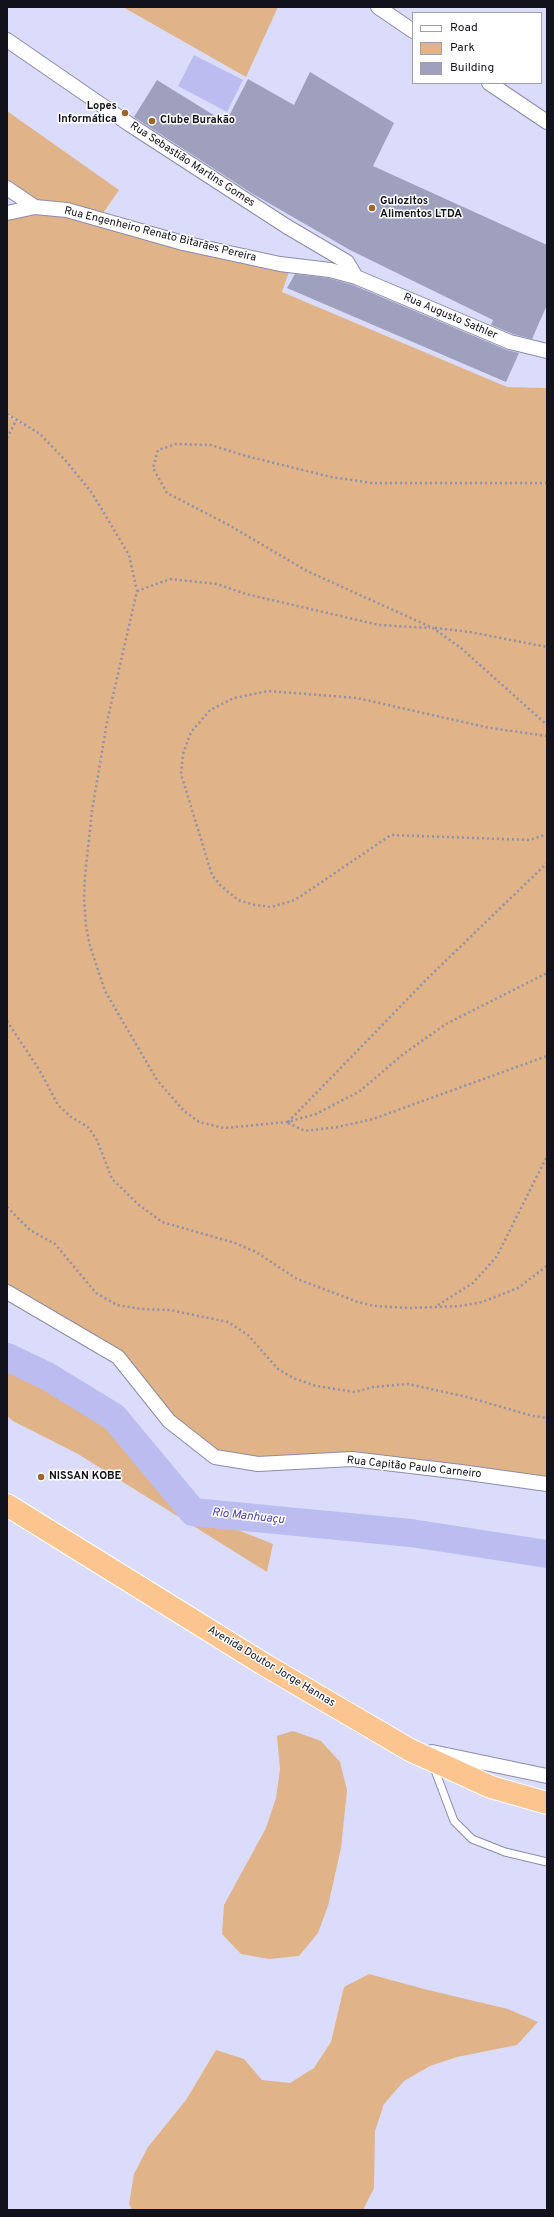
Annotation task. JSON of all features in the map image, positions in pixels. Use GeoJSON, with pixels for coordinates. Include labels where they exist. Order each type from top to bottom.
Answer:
{"type":"FeatureCollection","features":[{"type":"Feature","properties":{"kind":"highway","name":"Avenida Doutor Jorge Hannas"},"geometry":{"type":"LineString","coordinates":[[7,1505],[265,1665],[410,1750],[431,1761],[491,1787],[547,1803]]}},
{"type":"Feature","properties":{"kind":"street"},"geometry":{"type":"LineString","coordinates":[[378,7],[412,30]]}},
{"type":"Feature","properties":{"kind":"street","name":"Rua Sebastião Martins Gomes"},"geometry":{"type":"LineString","coordinates":[[7,40],[129,124],[286,226],[347,262],[356,277]]}},
{"type":"Feature","properties":{"kind":"street"},"geometry":{"type":"LineString","coordinates":[[490,84],[547,122]]}},
{"type":"Feature","properties":{"kind":"street"},"geometry":{"type":"LineString","coordinates":[[7,188],[35,206]]}},
{"type":"Feature","properties":{"kind":"street"},"geometry":{"type":"LineString","coordinates":[[7,213],[35,206]]}},
{"type":"Feature","properties":{"kind":"street","name":"Rua Engenheiro Renato Bitarães Pereira"},"geometry":{"type":"LineString","coordinates":[[35,206],[67,210],[183,243],[280,264],[330,270],[356,277]]}},
{"type":"Feature","properties":{"kind":"street","name":"Rua Augusto Sathler"},"geometry":{"type":"LineString","coordinates":[[356,277],[510,342],[547,350]]}},
{"type":"Feature","properties":{"kind":"street","name":"Rua Capitão Paulo Carneiro"},"geometry":{"type":"LineString","coordinates":[[7,1292],[118,1357],[169,1421],[215,1458],[258,1464],[352,1459],[547,1484]]}},
{"type":"Feature","properties":{"kind":"street"},"geometry":{"type":"LineString","coordinates":[[410,1750],[419,1749],[547,1776]]}},
{"type":"Feature","properties":{"kind":"lane"},"geometry":{"type":"LineString","coordinates":[[431,1761],[454,1821],[472,1839],[505,1852],[547,1862]]}},
{"type":"Feature","properties":{"kind":"path"},"geometry":{"type":"LineString","coordinates":[[7,414],[40,434],[66,461],[92,493],[128,555],[138,591],[107,722],[92,811],[84,898],[90,946],[105,991],[157,1080],[184,1111],[199,1122],[224,1128],[287,1122],[316,1114],[360,1091],[402,1055],[446,1024],[547,974]]}},
{"type":"Feature","properties":{"kind":"path"},"geometry":{"type":"LineString","coordinates":[[7,438],[17,419]]}},
{"type":"Feature","properties":{"kind":"path"},"geometry":{"type":"LineString","coordinates":[[547,483],[372,483],[332,477],[246,456],[211,445],[176,444],[158,450],[153,468],[167,493],[227,524],[307,571],[433,628],[462,648],[547,725]]}},
{"type":"Feature","properties":{"kind":"path"},"geometry":{"type":"LineString","coordinates":[[138,591],[170,579],[217,584],[246,594],[379,625],[470,632],[547,647]]}},
{"type":"Feature","properties":{"kind":"path"},"geometry":{"type":"LineString","coordinates":[[547,736],[490,728],[357,698],[268,691],[234,698],[210,710],[190,732],[183,754],[182,774],[212,875],[220,885],[238,900],[255,905],[271,907],[295,900],[391,835],[530,840],[547,834]]}},
{"type":"Feature","properties":{"kind":"path"},"geometry":{"type":"LineString","coordinates":[[287,1122],[430,976],[547,863]]}},
{"type":"Feature","properties":{"kind":"path"},"geometry":{"type":"LineString","coordinates":[[7,1021],[40,1071],[58,1105],[71,1117],[88,1127],[97,1140],[112,1179],[139,1205],[162,1222],[235,1243],[256,1252],[297,1279],[358,1302],[395,1308],[461,1306],[482,1302],[518,1288],[547,1266]]}},
{"type":"Feature","properties":{"kind":"path"},"geometry":{"type":"LineString","coordinates":[[287,1122],[305,1131],[338,1127],[373,1119],[547,1056]]}},
{"type":"Feature","properties":{"kind":"path"},"geometry":{"type":"LineString","coordinates":[[436,1306],[473,1283],[496,1256],[547,1156]]}},
{"type":"Feature","properties":{"kind":"path"},"geometry":{"type":"LineString","coordinates":[[7,1208],[30,1230],[55,1244],[96,1293],[117,1305],[141,1309],[170,1310],[228,1322],[248,1335],[278,1369],[293,1378],[316,1386],[355,1392],[373,1386],[408,1384],[467,1397],[533,1416],[547,1418]]}},
{"type":"Feature","properties":{"kind":"green space"},"geometry":{"type":"Polygon","coordinates":[[[123,7],[278,7],[246,77],[123,7]]]}},
{"type":"Feature","properties":{"kind":"green space"},"geometry":{"type":"Polygon","coordinates":[[[7,111],[119,190],[99,219],[291,266],[282,292],[507,387],[547,388],[547,1484],[461,1472],[215,1457],[169,1421],[118,1357],[7,1292],[7,415],[33,430],[7,414],[7,213],[34,207],[7,188],[7,111]]]}},
{"type":"Feature","properties":{"kind":"green space"},"geometry":{"type":"Polygon","coordinates":[[[7,1366],[47,1376],[114,1417],[193,1512],[273,1544],[267,1572],[78,1454],[13,1421],[7,1416],[7,1366]]]}},
{"type":"Feature","properties":{"kind":"green space"},"geometry":{"type":"Polygon","coordinates":[[[293,1731],[321,1741],[340,1762],[347,1790],[341,1848],[328,1906],[318,1933],[299,1956],[269,1959],[241,1954],[222,1934],[224,1905],[266,1828],[276,1798],[280,1769],[277,1736],[293,1731]]]}},
{"type":"Feature","properties":{"kind":"green space"},"geometry":{"type":"Polygon","coordinates":[[[369,1974],[508,2009],[538,2022],[517,2045],[457,2057],[430,2066],[404,2081],[384,2104],[375,2131],[374,2188],[363,2210],[132,2210],[129,2204],[134,2174],[148,2147],[186,2100],[216,2050],[244,2059],[262,2080],[290,2083],[314,2068],[331,2042],[344,1987],[369,1974]]]}},
{"type":"Feature","properties":{"kind":"water"},"geometry":{"type":"Polygon","coordinates":[[[194,55],[243,80],[227,112],[178,86],[194,55]]]}},
{"type":"Feature","properties":{"kind":"building","name":"Gulozitos Alimentos LTDA"},"geometry":{"type":"Polygon","coordinates":[[[310,72],[394,123],[373,166],[547,245],[547,305],[532,339],[513,334],[491,325],[493,320],[350,250],[253,194],[134,117],[157,80],[220,119],[230,114],[248,79],[294,105],[310,72]]]}},
{"type":"Feature","properties":{"kind":"building"},"geometry":{"type":"Polygon","coordinates":[[[295,274],[328,278],[353,285],[507,350],[519,353],[506,382],[287,288],[295,274]]]}},
{"type":"Feature","properties":{"kind":"waterway","name":"Rio Manhuaçu"},"geometry":{"type":"LineString","coordinates":[[7,1357],[47,1376],[114,1417],[193,1512],[411,1533],[547,1554]]}},
{"type":"Feature","properties":{"kind":"place","name":"Lopes Informática"},"geometry":{"type":"Point","coordinates":[125,113]}},
{"type":"Feature","properties":{"kind":"place","name":"Clube Burakão"},"geometry":{"type":"Point","coordinates":[152,121]}},
{"type":"Feature","properties":{"kind":"place","name":"Gulozitos Alimentos LTDA"},"geometry":{"type":"Point","coordinates":[372,208]}},
{"type":"Feature","properties":{"kind":"place","name":"NISSAN KOBE"},"geometry":{"type":"Point","coordinates":[41,1477]}}]}
